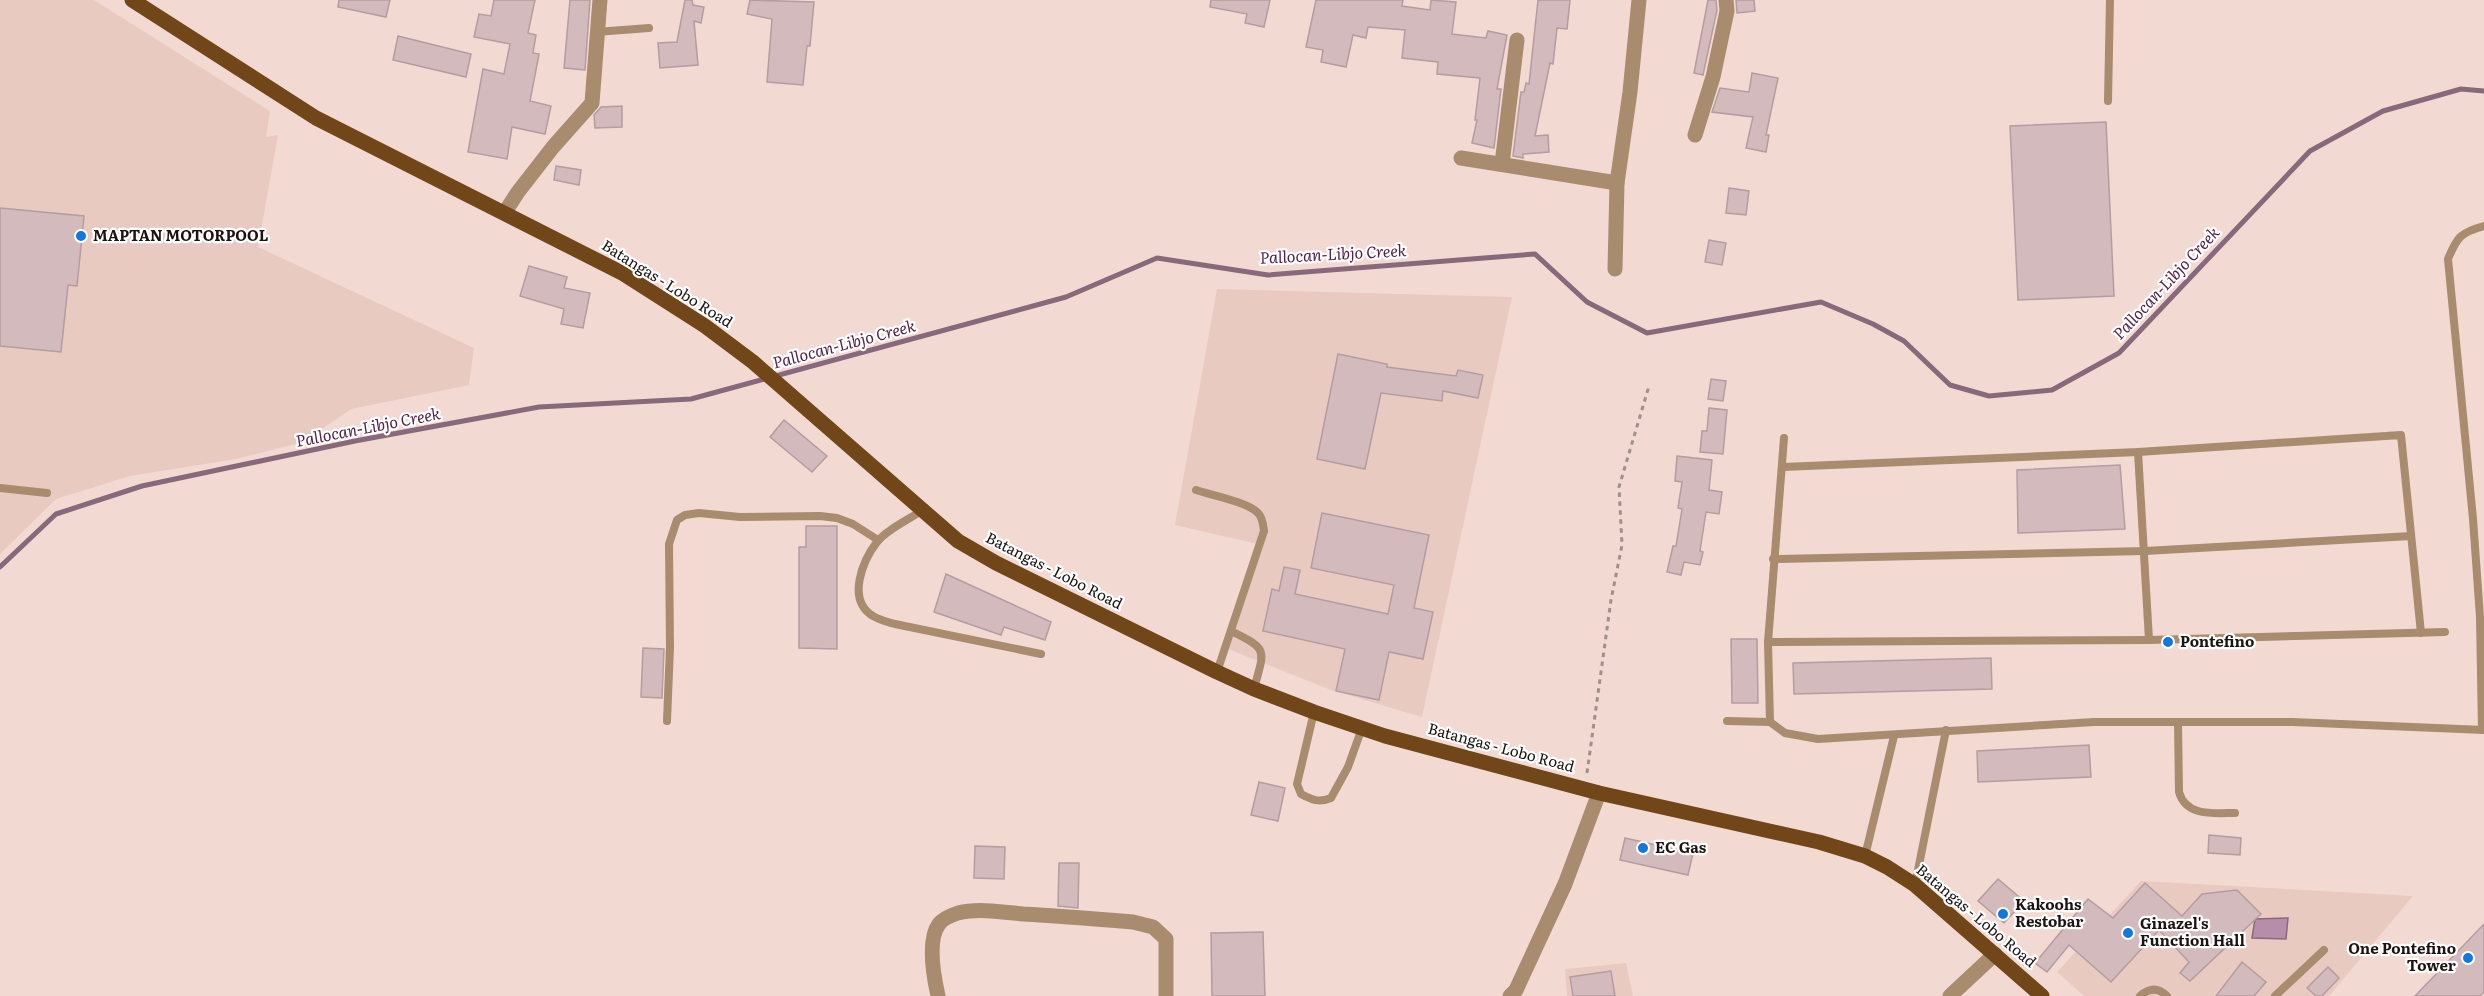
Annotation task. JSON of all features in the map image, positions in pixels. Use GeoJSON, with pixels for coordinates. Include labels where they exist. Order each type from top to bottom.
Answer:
{"type":"FeatureCollection","features":[{"type":"Feature","properties":{"kind":"main road","name":"Batangas - Lobo Road"},"geometry":{"type":"LineString","coordinates":[[134,1],[316,118],[506,212],[622,273],[705,326],[753,362],[958,541],[996,563],[1217,672],[1314,712],[1362,728],[1591,791],[1819,842],[1865,856],[1915,885],[2042,996]]}},
{"type":"Feature","properties":{"kind":"street"},"geometry":{"type":"LineString","coordinates":[[506,212],[518,192],[553,147],[592,103],[600,0]]}},
{"type":"Feature","properties":{"kind":"street"},"geometry":{"type":"LineString","coordinates":[[1615,269],[1617,183],[1630,92],[1639,0]]}},
{"type":"Feature","properties":{"kind":"street"},"geometry":{"type":"LineString","coordinates":[[1695,135],[1713,77],[1727,11],[1726,0]]}},
{"type":"Feature","properties":{"kind":"street"},"geometry":{"type":"LineString","coordinates":[[1502,165],[1517,40]]}},
{"type":"Feature","properties":{"kind":"street"},"geometry":{"type":"LineString","coordinates":[[1461,158],[1617,183]]}},
{"type":"Feature","properties":{"kind":"street"},"geometry":{"type":"LineString","coordinates":[[1510,996],[1516,990],[1547,928],[1591,791]]}},
{"type":"Feature","properties":{"kind":"street"},"geometry":{"type":"LineString","coordinates":[[938,996],[933,973],[934,935],[938,924],[945,918],[960,912],[990,911],[1133,922],[1153,927],[1166,939],[1166,996]]}},
{"type":"Feature","properties":{"kind":"street"},"geometry":{"type":"LineString","coordinates":[[1950,996],[1995,954]]}},
{"type":"Feature","properties":{"kind":"lane"},"geometry":{"type":"LineString","coordinates":[[2108,100],[2110,0]]}},
{"type":"Feature","properties":{"kind":"lane"},"geometry":{"type":"LineString","coordinates":[[597,32],[649,28]]}},
{"type":"Feature","properties":{"kind":"lane"},"geometry":{"type":"LineString","coordinates":[[1727,721],[1770,722],[1785,733],[1818,739],[2094,722],[2293,722],[2483,730],[2480,617],[2473,519],[2448,259],[2456,241],[2467,231],[2484,226]]}},
{"type":"Feature","properties":{"kind":"lane"},"geometry":{"type":"LineString","coordinates":[[1783,467],[2138,452],[2401,435],[2421,633]]}},
{"type":"Feature","properties":{"kind":"lane"},"geometry":{"type":"LineString","coordinates":[[1770,722],[1768,642],[1784,438]]}},
{"type":"Feature","properties":{"kind":"lane"},"geometry":{"type":"LineString","coordinates":[[2138,452],[2150,640]]}},
{"type":"Feature","properties":{"kind":"lane"},"geometry":{"type":"LineString","coordinates":[[0,488],[47,493]]}},
{"type":"Feature","properties":{"kind":"lane"},"geometry":{"type":"LineString","coordinates":[[1196,490],[1252,508],[1263,522],[1264,531],[1217,672]]}},
{"type":"Feature","properties":{"kind":"lane"},"geometry":{"type":"LineString","coordinates":[[923,510],[878,540],[861,571],[859,587],[862,605],[872,616],[895,624],[1041,654]]}},
{"type":"Feature","properties":{"kind":"lane"},"geometry":{"type":"LineString","coordinates":[[667,721],[670,647],[669,544],[677,520],[685,515],[699,513],[740,517],[820,516],[837,518],[854,524],[878,540]]}},
{"type":"Feature","properties":{"kind":"lane"},"geometry":{"type":"LineString","coordinates":[[1773,559],[2145,551],[2411,536]]}},
{"type":"Feature","properties":{"kind":"lane"},"geometry":{"type":"LineString","coordinates":[[1231,631],[1254,642],[1261,649],[1262,656],[1254,689]]}},
{"type":"Feature","properties":{"kind":"lane"},"geometry":{"type":"LineString","coordinates":[[1768,642],[2150,640],[2445,632]]}},
{"type":"Feature","properties":{"kind":"lane"},"geometry":{"type":"LineString","coordinates":[[1314,712],[1297,784],[1301,794],[1313,801],[1330,798],[1347,766],[1362,728]]}},
{"type":"Feature","properties":{"kind":"lane"},"geometry":{"type":"LineString","coordinates":[[2178,722],[2181,801],[2186,806],[2202,813],[2235,813]]}},
{"type":"Feature","properties":{"kind":"lane"},"geometry":{"type":"LineString","coordinates":[[1915,885],[1946,730]]}},
{"type":"Feature","properties":{"kind":"lane"},"geometry":{"type":"LineString","coordinates":[[1865,856],[1894,736]]}},
{"type":"Feature","properties":{"kind":"lane"},"geometry":{"type":"LineString","coordinates":[[2275,996],[2324,950]]}},
{"type":"Feature","properties":{"kind":"lane"},"geometry":{"type":"LineString","coordinates":[[2140,996],[2151,989],[2168,996]]}},
{"type":"Feature","properties":{"kind":"path"},"geometry":{"type":"LineString","coordinates":[[1591,791],[1611,600],[1622,545],[1619,486],[1648,386]]}},
{"type":"Feature","properties":{"kind":"shaded area"},"geometry":{"type":"Polygon","coordinates":[[[0,0],[94,0],[270,111],[266,137],[278,135],[258,247],[474,348],[469,385],[351,409],[303,442],[236,459],[130,476],[56,499],[0,554],[0,0]]]}},
{"type":"Feature","properties":{"kind":"shaded area"},"geometry":{"type":"Polygon","coordinates":[[[1217,289],[1512,297],[1422,717],[1331,690],[1223,647],[1258,544],[1175,525],[1217,289]]]}},
{"type":"Feature","properties":{"kind":"shaded area"},"geometry":{"type":"Polygon","coordinates":[[[2141,881],[2413,896],[2329,996],[2084,996],[2057,972],[2141,881]]]}},
{"type":"Feature","properties":{"kind":"shaded area"},"geometry":{"type":"Polygon","coordinates":[[[2288,918],[2286,939],[2252,938],[2255,919],[2288,918]]]}},
{"type":"Feature","properties":{"kind":"shaded area"},"geometry":{"type":"Polygon","coordinates":[[[1626,963],[1633,996],[1567,996],[1565,969],[1626,963]]]}},
{"type":"Feature","properties":{"kind":"building"},"geometry":{"type":"Polygon","coordinates":[[[339,0],[390,0],[386,17],[338,7],[339,0]]]}},
{"type":"Feature","properties":{"kind":"building"},"geometry":{"type":"Polygon","coordinates":[[[494,0],[535,0],[528,33],[536,35],[533,53],[539,54],[530,101],[551,106],[545,134],[512,127],[507,159],[468,152],[483,69],[504,74],[510,44],[474,37],[479,14],[491,16],[494,0]]]}},
{"type":"Feature","properties":{"kind":"building"},"geometry":{"type":"Polygon","coordinates":[[[570,0],[590,0],[585,70],[564,68],[570,0]]]}},
{"type":"Feature","properties":{"kind":"building"},"geometry":{"type":"Polygon","coordinates":[[[685,0],[692,0],[693,5],[704,7],[701,23],[694,21],[698,65],[660,68],[658,43],[677,42],[685,0]]]}},
{"type":"Feature","properties":{"kind":"building"},"geometry":{"type":"Polygon","coordinates":[[[750,0],[814,2],[810,46],[807,46],[803,85],[767,82],[772,19],[747,14],[750,0]]]}},
{"type":"Feature","properties":{"kind":"building"},"geometry":{"type":"Polygon","coordinates":[[[1211,0],[1270,0],[1264,27],[1245,23],[1247,14],[1210,7],[1211,0]]]}},
{"type":"Feature","properties":{"kind":"building"},"geometry":{"type":"Polygon","coordinates":[[[1316,0],[1403,0],[1402,6],[1430,10],[1431,0],[1456,2],[1452,34],[1486,38],[1488,31],[1507,35],[1497,89],[1501,89],[1494,148],[1472,143],[1477,120],[1475,120],[1480,78],[1437,74],[1438,62],[1402,58],[1405,30],[1368,27],[1366,38],[1353,35],[1346,67],[1321,62],[1323,50],[1306,47],[1316,0]]]}},
{"type":"Feature","properties":{"kind":"building"},"geometry":{"type":"Polygon","coordinates":[[[1538,0],[1570,0],[1567,29],[1557,28],[1553,64],[1550,63],[1535,136],[1548,135],[1549,152],[1523,154],[1523,158],[1513,156],[1521,92],[1524,92],[1526,83],[1529,84],[1538,0]]]}},
{"type":"Feature","properties":{"kind":"building"},"geometry":{"type":"Polygon","coordinates":[[[1708,0],[1716,0],[1717,10],[1703,75],[1694,73],[1708,0]]]}},
{"type":"Feature","properties":{"kind":"building"},"geometry":{"type":"Polygon","coordinates":[[[1736,0],[1754,0],[1755,11],[1737,13],[1736,0]]]}},
{"type":"Feature","properties":{"kind":"building"},"geometry":{"type":"Polygon","coordinates":[[[398,36],[471,54],[466,77],[393,60],[398,36]]]}},
{"type":"Feature","properties":{"kind":"building"},"geometry":{"type":"Polygon","coordinates":[[[1752,73],[1778,78],[1766,135],[1769,135],[1766,152],[1746,148],[1753,117],[1712,112],[1720,88],[1749,92],[1752,73]]]}},
{"type":"Feature","properties":{"kind":"building"},"geometry":{"type":"Polygon","coordinates":[[[622,106],[622,127],[595,128],[594,115],[601,107],[622,106]]]}},
{"type":"Feature","properties":{"kind":"building"},"geometry":{"type":"Polygon","coordinates":[[[2106,122],[2114,296],[2018,300],[2010,126],[2106,122]]]}},
{"type":"Feature","properties":{"kind":"building"},"geometry":{"type":"Polygon","coordinates":[[[556,166],[581,170],[579,185],[554,180],[556,166]]]}},
{"type":"Feature","properties":{"kind":"building"},"geometry":{"type":"Polygon","coordinates":[[[1729,188],[1749,191],[1746,215],[1726,213],[1729,188]]]}},
{"type":"Feature","properties":{"kind":"building"},"geometry":{"type":"Polygon","coordinates":[[[0,208],[84,216],[77,286],[68,285],[61,352],[0,346],[0,208]]]}},
{"type":"Feature","properties":{"kind":"building"},"geometry":{"type":"Polygon","coordinates":[[[1709,240],[1726,243],[1722,265],[1705,262],[1709,240]]]}},
{"type":"Feature","properties":{"kind":"building"},"geometry":{"type":"Polygon","coordinates":[[[529,266],[567,277],[564,288],[590,293],[583,328],[561,324],[564,309],[520,296],[529,266]]]}},
{"type":"Feature","properties":{"kind":"building"},"geometry":{"type":"Polygon","coordinates":[[[1338,354],[1387,364],[1387,367],[1456,376],[1458,370],[1483,375],[1478,398],[1443,391],[1442,401],[1381,393],[1365,469],[1317,459],[1338,354]]]}},
{"type":"Feature","properties":{"kind":"building"},"geometry":{"type":"Polygon","coordinates":[[[1711,379],[1726,381],[1723,401],[1708,399],[1711,379]]]}},
{"type":"Feature","properties":{"kind":"building"},"geometry":{"type":"Polygon","coordinates":[[[1709,408],[1727,410],[1723,454],[1700,452],[1702,431],[1707,431],[1709,408]]]}},
{"type":"Feature","properties":{"kind":"building"},"geometry":{"type":"Polygon","coordinates":[[[784,420],[827,456],[812,472],[770,437],[784,420]]]}},
{"type":"Feature","properties":{"kind":"building"},"geometry":{"type":"Polygon","coordinates":[[[1677,456],[1712,460],[1709,490],[1722,492],[1719,514],[1706,512],[1700,565],[1684,562],[1681,575],[1667,572],[1673,546],[1676,546],[1682,509],[1678,508],[1682,482],[1675,481],[1677,456]]]}},
{"type":"Feature","properties":{"kind":"building"},"geometry":{"type":"Polygon","coordinates":[[[2120,465],[2125,529],[2018,533],[2017,470],[2120,465]]]}},
{"type":"Feature","properties":{"kind":"building"},"geometry":{"type":"Polygon","coordinates":[[[1322,513],[1429,535],[1414,608],[1433,612],[1423,659],[1389,652],[1379,700],[1336,691],[1345,649],[1263,631],[1272,589],[1279,591],[1284,567],[1300,570],[1295,594],[1388,614],[1394,585],[1311,568],[1322,513]]]}},
{"type":"Feature","properties":{"kind":"building"},"geometry":{"type":"Polygon","coordinates":[[[806,526],[837,526],[837,649],[799,648],[799,547],[806,547],[806,526]]]}},
{"type":"Feature","properties":{"kind":"building"},"geometry":{"type":"Polygon","coordinates":[[[946,574],[1051,622],[1045,640],[1004,627],[1001,635],[934,612],[946,574]]]}},
{"type":"Feature","properties":{"kind":"building"},"geometry":{"type":"Polygon","coordinates":[[[1731,639],[1757,639],[1758,703],[1732,703],[1731,639]]]}},
{"type":"Feature","properties":{"kind":"building"},"geometry":{"type":"Polygon","coordinates":[[[643,648],[664,649],[662,698],[641,697],[643,648]]]}},
{"type":"Feature","properties":{"kind":"building"},"geometry":{"type":"Polygon","coordinates":[[[1991,658],[1992,689],[1794,694],[1793,663],[1991,658]]]}},
{"type":"Feature","properties":{"kind":"building"},"geometry":{"type":"Polygon","coordinates":[[[2089,745],[2091,777],[1978,782],[1977,751],[2089,745]]]}},
{"type":"Feature","properties":{"kind":"building"},"geometry":{"type":"Polygon","coordinates":[[[1259,782],[1285,788],[1278,821],[1251,815],[1259,782]]]}},
{"type":"Feature","properties":{"kind":"building"},"geometry":{"type":"Polygon","coordinates":[[[2209,835],[2241,838],[2240,855],[2208,853],[2209,835]]]}},
{"type":"Feature","properties":{"kind":"building"},"geometry":{"type":"Polygon","coordinates":[[[1625,838],[1693,853],[1688,875],[1620,860],[1625,838]]]}},
{"type":"Feature","properties":{"kind":"building"},"geometry":{"type":"Polygon","coordinates":[[[975,846],[1005,847],[1004,879],[974,878],[975,846]]]}},
{"type":"Feature","properties":{"kind":"building"},"geometry":{"type":"Polygon","coordinates":[[[1059,863],[1079,863],[1078,908],[1058,906],[1059,863]]]}},
{"type":"Feature","properties":{"kind":"building"},"geometry":{"type":"Polygon","coordinates":[[[1998,879],[2024,901],[2004,923],[1978,901],[1998,879]]]}},
{"type":"Feature","properties":{"kind":"building"},"geometry":{"type":"Polygon","coordinates":[[[2145,883],[2182,916],[2202,894],[2237,890],[2261,914],[2190,981],[2180,973],[2189,962],[2159,930],[2111,982],[2069,945],[2047,972],[2035,963],[2088,899],[2113,918],[2145,883]]]}},
{"type":"Feature","properties":{"kind":"building","name":"One Pontefino Tower"},"geometry":{"type":"Polygon","coordinates":[[[2484,924],[2484,992],[2480,996],[2415,996],[2484,924]]]}},
{"type":"Feature","properties":{"kind":"building"},"geometry":{"type":"Polygon","coordinates":[[[1263,932],[1265,996],[1212,996],[1211,933],[1263,932]]]}},
{"type":"Feature","properties":{"kind":"building"},"geometry":{"type":"Polygon","coordinates":[[[2242,962],[2266,982],[2254,996],[2216,996],[2242,962]]]}},
{"type":"Feature","properties":{"kind":"building"},"geometry":{"type":"Polygon","coordinates":[[[2328,967],[2339,978],[2322,996],[2316,996],[2307,988],[2328,967]]]}},
{"type":"Feature","properties":{"kind":"building"},"geometry":{"type":"Polygon","coordinates":[[[1611,971],[1615,996],[1573,996],[1570,977],[1611,971]]]}},
{"type":"Feature","properties":{"kind":"waterway","name":"Pallocan-Libjo Creek"},"geometry":{"type":"LineString","coordinates":[[0,567],[56,514],[142,486],[355,441],[539,407],[691,399],[1066,297],[1157,258],[1268,275],[1535,254],[1587,302],[1647,333],[1821,302],[1873,324],[1904,341],[1950,385],[1989,396],[2052,390],[2119,353],[2310,151],[2383,111],[2461,89],[2484,91]]}},
{"type":"Feature","properties":{"kind":"place","name":"MAPTAN MOTORPOOL"},"geometry":{"type":"Point","coordinates":[81,236]}},
{"type":"Feature","properties":{"kind":"place","name":"Pontefino"},"geometry":{"type":"Point","coordinates":[2168,642]}},
{"type":"Feature","properties":{"kind":"place","name":"EC Gas"},"geometry":{"type":"Point","coordinates":[1643,848]}},
{"type":"Feature","properties":{"kind":"place","name":"Kakoohs Restobar"},"geometry":{"type":"Point","coordinates":[2003,914]}},
{"type":"Feature","properties":{"kind":"place","name":"Ginazel's Function Hall"},"geometry":{"type":"Point","coordinates":[2128,933]}},
{"type":"Feature","properties":{"kind":"place","name":"One Pontefino Tower"},"geometry":{"type":"Point","coordinates":[2468,958]}}]}
